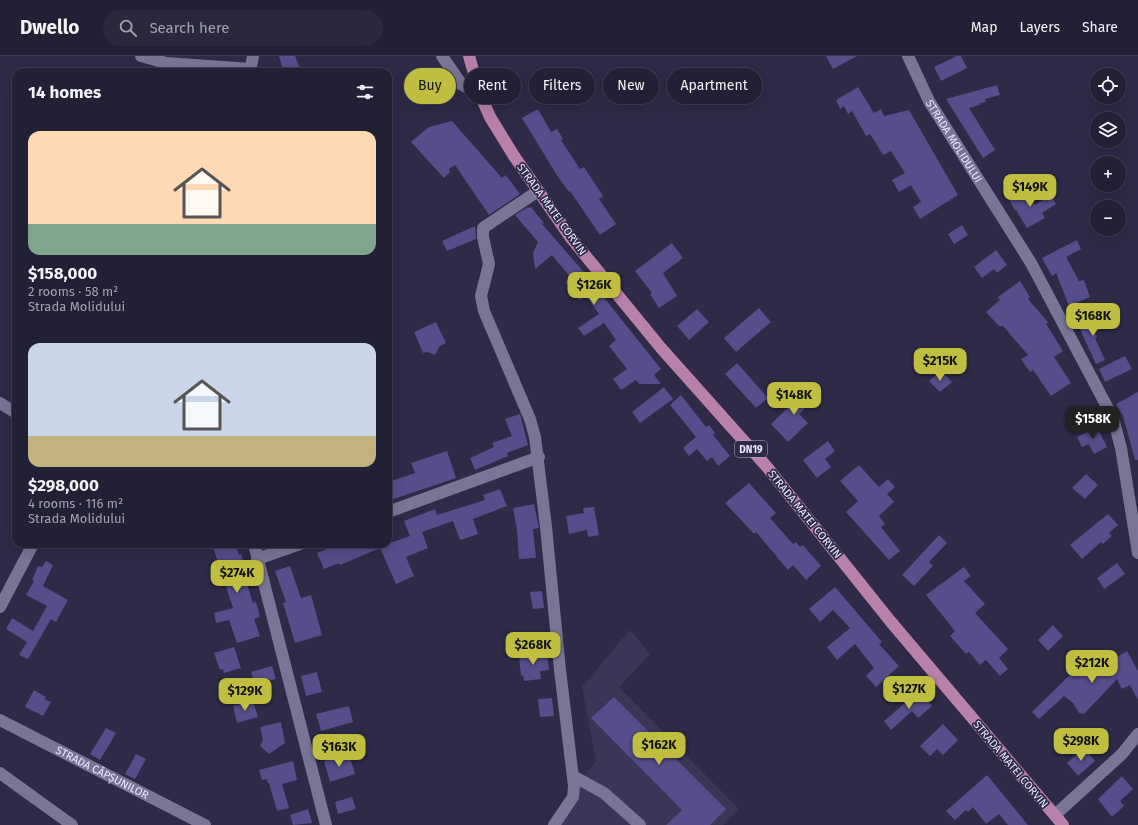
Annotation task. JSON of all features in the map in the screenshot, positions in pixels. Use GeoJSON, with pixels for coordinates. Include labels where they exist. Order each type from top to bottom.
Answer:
{"type":"FeatureCollection","features":[{"type":"Feature","properties":{"kind":"main road","name":"STRADA MATEI CORVIN"},"geometry":{"type":"LineString","coordinates":[[469,56],[472,68]]}},
{"type":"Feature","properties":{"kind":"main road","name":"STRADA MATEI CORVIN"},"geometry":{"type":"LineString","coordinates":[[484,104],[490,117],[538,191],[571,238],[661,348],[767,467],[891,622],[1063,825]]}},
{"type":"Feature","properties":{"kind":"street"},"geometry":{"type":"LineString","coordinates":[[140,56],[166,63],[218,68]]}},
{"type":"Feature","properties":{"kind":"street"},"geometry":{"type":"LineString","coordinates":[[251,68],[253,56]]}},
{"type":"Feature","properties":{"kind":"street"},"geometry":{"type":"LineString","coordinates":[[442,56],[464,86]]}},
{"type":"Feature","properties":{"kind":"street","name":"STRADA MOLIDULUI"},"geometry":{"type":"LineString","coordinates":[[908,56],[929,101],[1031,263],[1112,418],[1121,448],[1138,553]]}},
{"type":"Feature","properties":{"kind":"street"},"geometry":{"type":"LineString","coordinates":[[538,191],[483,228],[489,264],[481,296],[484,311],[530,419],[539,457],[560,670],[573,776],[573,797],[554,825]]}},
{"type":"Feature","properties":{"kind":"street"},"geometry":{"type":"LineString","coordinates":[[0,402],[12,411]]}},
{"type":"Feature","properties":{"kind":"street"},"geometry":{"type":"LineString","coordinates":[[392,511],[539,457]]}},
{"type":"Feature","properties":{"kind":"street"},"geometry":{"type":"LineString","coordinates":[[0,607],[31,548]]}},
{"type":"Feature","properties":{"kind":"street"},"geometry":{"type":"LineString","coordinates":[[255,548],[326,825]]}},
{"type":"Feature","properties":{"kind":"street"},"geometry":{"type":"LineString","coordinates":[[257,559],[289,548]]}},
{"type":"Feature","properties":{"kind":"street","name":"STRADA CĂPȘUNILOR"},"geometry":{"type":"LineString","coordinates":[[0,720],[205,825]]}},
{"type":"Feature","properties":{"kind":"street"},"geometry":{"type":"LineString","coordinates":[[1055,816],[1122,754],[1138,734]]}},
{"type":"Feature","properties":{"kind":"street"},"geometry":{"type":"LineString","coordinates":[[0,773],[72,825]]}},
{"type":"Feature","properties":{"kind":"street"},"geometry":{"type":"LineString","coordinates":[[573,776],[604,793],[640,825]]}},
{"type":"Feature","properties":{"kind":"shaded area"},"geometry":{"type":"Polygon","coordinates":[[[630,630],[650,654],[619,687],[739,809],[723,825],[547,825],[596,761],[582,687],[630,630]]]}},
{"type":"Feature","properties":{"kind":"building"},"geometry":{"type":"Polygon","coordinates":[[[279,56],[295,56],[300,68],[283,68],[279,56]]]}},
{"type":"Feature","properties":{"kind":"building"},"geometry":{"type":"Polygon","coordinates":[[[826,56],[857,56],[833,69],[826,56]]]}},
{"type":"Feature","properties":{"kind":"building"},"geometry":{"type":"Polygon","coordinates":[[[957,56],[961,56],[967,68],[941,81],[934,67],[957,56]]]}},
{"type":"Feature","properties":{"kind":"building"},"geometry":{"type":"Polygon","coordinates":[[[997,85],[1000,95],[985,99],[986,102],[969,108],[995,150],[983,158],[946,99],[997,85]]]}},
{"type":"Feature","properties":{"kind":"building"},"geometry":{"type":"Polygon","coordinates":[[[858,87],[874,113],[881,109],[884,116],[909,110],[958,195],[920,219],[913,207],[921,202],[911,185],[899,192],[892,180],[905,173],[891,151],[883,155],[870,134],[866,136],[852,111],[848,114],[844,106],[840,109],[836,100],[858,87]]]}},
{"type":"Feature","properties":{"kind":"building"},"geometry":{"type":"Polygon","coordinates":[[[538,109],[551,132],[557,129],[563,139],[561,140],[580,169],[584,167],[603,196],[599,199],[616,224],[600,235],[570,191],[569,192],[558,177],[522,118],[538,109]]]}},
{"type":"Feature","properties":{"kind":"building"},"geometry":{"type":"Polygon","coordinates":[[[452,121],[502,178],[506,175],[520,194],[489,215],[455,165],[449,169],[450,172],[444,178],[411,142],[429,127],[452,121]]]}},
{"type":"Feature","properties":{"kind":"building"},"geometry":{"type":"Polygon","coordinates":[[[1020,188],[1029,205],[1033,202],[1035,205],[1051,195],[1056,204],[1042,213],[1045,218],[1027,228],[1016,210],[1015,211],[1007,195],[1020,188]]]}},
{"type":"Feature","properties":{"kind":"building"},"geometry":{"type":"Polygon","coordinates":[[[528,207],[531,207],[544,223],[542,224],[582,270],[661,369],[654,375],[661,384],[639,384],[636,380],[621,390],[613,379],[627,369],[609,346],[616,340],[604,323],[584,336],[578,328],[599,314],[586,296],[580,300],[565,282],[571,278],[552,255],[535,269],[533,253],[538,242],[515,215],[528,207]]]}},
{"type":"Feature","properties":{"kind":"building"},"geometry":{"type":"Polygon","coordinates":[[[962,225],[968,235],[954,244],[948,234],[962,225]]]}},
{"type":"Feature","properties":{"kind":"building"},"geometry":{"type":"Polygon","coordinates":[[[475,226],[476,239],[447,251],[442,241],[475,226]]]}},
{"type":"Feature","properties":{"kind":"building"},"geometry":{"type":"Polygon","coordinates":[[[1077,240],[1081,249],[1066,257],[1079,281],[1084,280],[1090,297],[1069,306],[1056,273],[1052,276],[1042,258],[1077,240]]]}},
{"type":"Feature","properties":{"kind":"building"},"geometry":{"type":"Polygon","coordinates":[[[672,243],[683,258],[663,273],[677,296],[659,308],[650,294],[652,293],[635,271],[672,243]]]}},
{"type":"Feature","properties":{"kind":"building"},"geometry":{"type":"Polygon","coordinates":[[[996,250],[1007,265],[997,273],[994,269],[982,278],[974,267],[996,250]]]}},
{"type":"Feature","properties":{"kind":"building"},"geometry":{"type":"Polygon","coordinates":[[[1020,281],[1030,297],[1028,299],[1048,322],[1046,324],[1063,351],[1054,357],[1071,383],[1051,396],[1033,370],[1030,372],[1021,359],[1028,355],[1003,326],[999,326],[986,312],[1000,300],[998,297],[1020,281]]]}},
{"type":"Feature","properties":{"kind":"building"},"geometry":{"type":"Polygon","coordinates":[[[759,308],[771,322],[736,352],[724,338],[759,308]]]}},
{"type":"Feature","properties":{"kind":"building"},"geometry":{"type":"Polygon","coordinates":[[[697,309],[709,322],[689,340],[677,326],[697,309]]]}},
{"type":"Feature","properties":{"kind":"building"},"geometry":{"type":"Polygon","coordinates":[[[1101,315],[1106,327],[1095,332],[1097,337],[1095,338],[1105,360],[1096,364],[1078,325],[1101,315]]]}},
{"type":"Feature","properties":{"kind":"building"},"geometry":{"type":"Polygon","coordinates":[[[436,322],[446,343],[440,346],[435,355],[427,352],[423,353],[414,332],[436,322]]]}},
{"type":"Feature","properties":{"kind":"building"},"geometry":{"type":"Polygon","coordinates":[[[1125,356],[1132,369],[1105,382],[1099,369],[1125,356]]]}},
{"type":"Feature","properties":{"kind":"building"},"geometry":{"type":"Polygon","coordinates":[[[737,363],[768,398],[756,408],[725,374],[737,363]]]}},
{"type":"Feature","properties":{"kind":"building"},"geometry":{"type":"Polygon","coordinates":[[[941,371],[952,382],[940,392],[929,381],[941,371]]]}},
{"type":"Feature","properties":{"kind":"building"},"geometry":{"type":"Polygon","coordinates":[[[664,387],[673,399],[640,423],[632,412],[664,387]]]}},
{"type":"Feature","properties":{"kind":"building"},"geometry":{"type":"Polygon","coordinates":[[[809,388],[818,396],[799,414],[808,423],[788,442],[771,424],[809,388]]]}},
{"type":"Feature","properties":{"kind":"building"},"geometry":{"type":"Polygon","coordinates":[[[1138,392],[1138,460],[1135,460],[1123,416],[1116,404],[1138,392]]]}},
{"type":"Feature","properties":{"kind":"building"},"geometry":{"type":"Polygon","coordinates":[[[681,395],[706,427],[709,425],[715,433],[713,435],[730,456],[718,466],[712,457],[707,461],[697,449],[689,456],[683,448],[696,437],[670,405],[681,395]]]}},
{"type":"Feature","properties":{"kind":"building"},"geometry":{"type":"Polygon","coordinates":[[[520,414],[528,445],[507,453],[508,456],[475,470],[470,458],[494,447],[492,443],[512,436],[505,419],[520,414]]]}},
{"type":"Feature","properties":{"kind":"building"},"geometry":{"type":"Polygon","coordinates":[[[1097,427],[1107,447],[1094,454],[1089,444],[1082,447],[1077,437],[1097,427]]]}},
{"type":"Feature","properties":{"kind":"building"},"geometry":{"type":"Polygon","coordinates":[[[828,441],[835,451],[825,459],[831,467],[817,478],[803,460],[828,441]]]}},
{"type":"Feature","properties":{"kind":"building"},"geometry":{"type":"Polygon","coordinates":[[[447,451],[456,478],[392,500],[392,481],[415,473],[411,463],[447,451]]]}},
{"type":"Feature","properties":{"kind":"building"},"geometry":{"type":"Polygon","coordinates":[[[859,465],[879,487],[888,479],[895,487],[887,494],[894,502],[879,516],[885,524],[881,527],[900,551],[889,560],[846,512],[858,501],[840,481],[859,465]]]}},
{"type":"Feature","properties":{"kind":"building"},"geometry":{"type":"Polygon","coordinates":[[[1086,474],[1098,485],[1085,499],[1072,488],[1086,474]]]}},
{"type":"Feature","properties":{"kind":"building"},"geometry":{"type":"Polygon","coordinates":[[[749,483],[776,513],[770,518],[793,544],[796,542],[800,547],[803,545],[821,566],[806,580],[793,565],[788,570],[756,532],[754,534],[725,503],[749,483]]]}},
{"type":"Feature","properties":{"kind":"building"},"geometry":{"type":"Polygon","coordinates":[[[500,489],[507,506],[473,519],[478,534],[460,540],[453,521],[422,532],[428,548],[406,557],[414,576],[396,584],[380,548],[392,548],[392,542],[410,536],[404,521],[435,509],[437,515],[485,500],[483,495],[500,489]]]}},
{"type":"Feature","properties":{"kind":"building"},"geometry":{"type":"Polygon","coordinates":[[[534,504],[539,528],[533,529],[536,558],[519,559],[517,530],[513,508],[534,504]]]}},
{"type":"Feature","properties":{"kind":"building"},"geometry":{"type":"Polygon","coordinates":[[[594,507],[599,535],[588,537],[587,530],[569,534],[566,516],[584,513],[583,508],[594,507]]]}},
{"type":"Feature","properties":{"kind":"building"},"geometry":{"type":"Polygon","coordinates":[[[1108,514],[1118,525],[1109,533],[1112,536],[1103,544],[1101,542],[1082,559],[1070,545],[1108,514]]]}},
{"type":"Feature","properties":{"kind":"building"},"geometry":{"type":"Polygon","coordinates":[[[939,535],[947,543],[929,562],[933,566],[914,586],[902,575],[939,535]]]}},
{"type":"Feature","properties":{"kind":"building"},"geometry":{"type":"Polygon","coordinates":[[[213,548],[236,548],[239,555],[241,554],[247,573],[244,574],[253,603],[256,602],[260,617],[254,619],[260,636],[237,643],[229,620],[216,623],[214,613],[233,608],[213,548]]]}},
{"type":"Feature","properties":{"kind":"building"},"geometry":{"type":"Polygon","coordinates":[[[330,548],[380,548],[340,565],[339,563],[324,569],[317,553],[330,548]]]}},
{"type":"Feature","properties":{"kind":"building"},"geometry":{"type":"Polygon","coordinates":[[[46,561],[53,565],[43,586],[68,600],[56,622],[51,619],[28,659],[19,655],[27,642],[6,629],[12,618],[33,631],[47,606],[26,595],[34,581],[32,580],[38,566],[42,567],[46,561]]]}},
{"type":"Feature","properties":{"kind":"building"},"geometry":{"type":"Polygon","coordinates":[[[1117,563],[1125,574],[1104,589],[1097,578],[1117,563]]]}},
{"type":"Feature","properties":{"kind":"building"},"geometry":{"type":"Polygon","coordinates":[[[290,566],[301,598],[311,595],[322,635],[295,643],[283,603],[286,602],[275,571],[290,566]]]}},
{"type":"Feature","properties":{"kind":"building"},"geometry":{"type":"Polygon","coordinates":[[[964,567],[971,576],[964,581],[985,604],[975,613],[1008,649],[999,658],[1008,669],[1000,676],[986,660],[980,665],[969,652],[966,654],[950,636],[955,631],[926,595],[964,567]]]}},
{"type":"Feature","properties":{"kind":"building"},"geometry":{"type":"Polygon","coordinates":[[[835,587],[882,642],[879,644],[899,666],[876,687],[866,676],[874,668],[855,644],[837,660],[827,647],[850,628],[833,610],[820,622],[809,609],[835,587]]]}},
{"type":"Feature","properties":{"kind":"building"},"geometry":{"type":"Polygon","coordinates":[[[542,591],[544,608],[533,609],[530,592],[542,591]]]}},
{"type":"Feature","properties":{"kind":"building"},"geometry":{"type":"Polygon","coordinates":[[[1053,625],[1063,636],[1048,651],[1038,640],[1053,625]]]}},
{"type":"Feature","properties":{"kind":"building"},"geometry":{"type":"Polygon","coordinates":[[[234,647],[241,668],[224,673],[223,669],[220,670],[214,653],[234,647]]]}},
{"type":"Feature","properties":{"kind":"building"},"geometry":{"type":"Polygon","coordinates":[[[1127,651],[1138,671],[1138,700],[1130,685],[1122,689],[1117,679],[1084,714],[1079,713],[1073,703],[1064,696],[1039,719],[1032,712],[1088,657],[1099,668],[1127,651]]]}},
{"type":"Feature","properties":{"kind":"building"},"geometry":{"type":"Polygon","coordinates":[[[547,653],[549,670],[540,671],[541,679],[524,681],[523,675],[521,676],[519,656],[547,653]]]}},
{"type":"Feature","properties":{"kind":"building"},"geometry":{"type":"Polygon","coordinates":[[[272,666],[276,679],[255,684],[251,672],[272,666]]]}},
{"type":"Feature","properties":{"kind":"building"},"geometry":{"type":"Polygon","coordinates":[[[317,672],[322,692],[306,696],[301,676],[317,672]]]}},
{"type":"Feature","properties":{"kind":"building"},"geometry":{"type":"Polygon","coordinates":[[[34,690],[46,697],[44,699],[51,702],[43,716],[25,707],[34,690]]]}},
{"type":"Feature","properties":{"kind":"building"},"geometry":{"type":"Polygon","coordinates":[[[919,691],[932,706],[918,718],[912,711],[891,730],[884,721],[919,691]]]}},
{"type":"Feature","properties":{"kind":"building"},"geometry":{"type":"Polygon","coordinates":[[[614,697],[726,809],[710,825],[666,825],[682,810],[591,718],[614,697]]]}},
{"type":"Feature","properties":{"kind":"building"},"geometry":{"type":"Polygon","coordinates":[[[552,698],[554,716],[540,717],[538,699],[552,698]]]}},
{"type":"Feature","properties":{"kind":"building"},"geometry":{"type":"Polygon","coordinates":[[[253,701],[258,717],[237,723],[233,706],[253,701]]]}},
{"type":"Feature","properties":{"kind":"building"},"geometry":{"type":"Polygon","coordinates":[[[349,706],[353,722],[321,731],[316,714],[349,706]]]}},
{"type":"Feature","properties":{"kind":"building"},"geometry":{"type":"Polygon","coordinates":[[[281,722],[285,743],[269,754],[260,746],[263,740],[260,727],[281,722]]]}},
{"type":"Feature","properties":{"kind":"building"},"geometry":{"type":"Polygon","coordinates":[[[943,724],[958,740],[943,755],[937,749],[930,756],[920,746],[943,724]]]}},
{"type":"Feature","properties":{"kind":"building"},"geometry":{"type":"Polygon","coordinates":[[[106,728],[116,733],[100,760],[90,754],[106,728]]]}},
{"type":"Feature","properties":{"kind":"building"},"geometry":{"type":"Polygon","coordinates":[[[1084,748],[1095,761],[1078,776],[1067,763],[1084,748]]]}},
{"type":"Feature","properties":{"kind":"building"},"geometry":{"type":"Polygon","coordinates":[[[136,754],[146,759],[135,779],[125,774],[136,754]]]}},
{"type":"Feature","properties":{"kind":"building"},"geometry":{"type":"Polygon","coordinates":[[[349,754],[355,774],[330,782],[324,761],[349,754]]]}},
{"type":"Feature","properties":{"kind":"building"},"geometry":{"type":"Polygon","coordinates":[[[293,761],[297,780],[282,784],[289,808],[277,811],[269,783],[268,784],[267,779],[262,780],[259,770],[293,761]]]}},
{"type":"Feature","properties":{"kind":"building"},"geometry":{"type":"Polygon","coordinates":[[[987,775],[1028,825],[1008,825],[999,814],[986,824],[973,807],[968,812],[966,810],[955,820],[946,811],[987,775]]]}},
{"type":"Feature","properties":{"kind":"building"},"geometry":{"type":"Polygon","coordinates":[[[1122,776],[1133,789],[1120,801],[1124,806],[1112,817],[1098,799],[1122,776]]]}},
{"type":"Feature","properties":{"kind":"building"},"geometry":{"type":"Polygon","coordinates":[[[352,797],[356,809],[338,814],[335,802],[352,797]]]}},
{"type":"Feature","properties":{"kind":"building"},"geometry":{"type":"Polygon","coordinates":[[[308,809],[312,823],[293,825],[290,815],[308,809]]]}}]}
